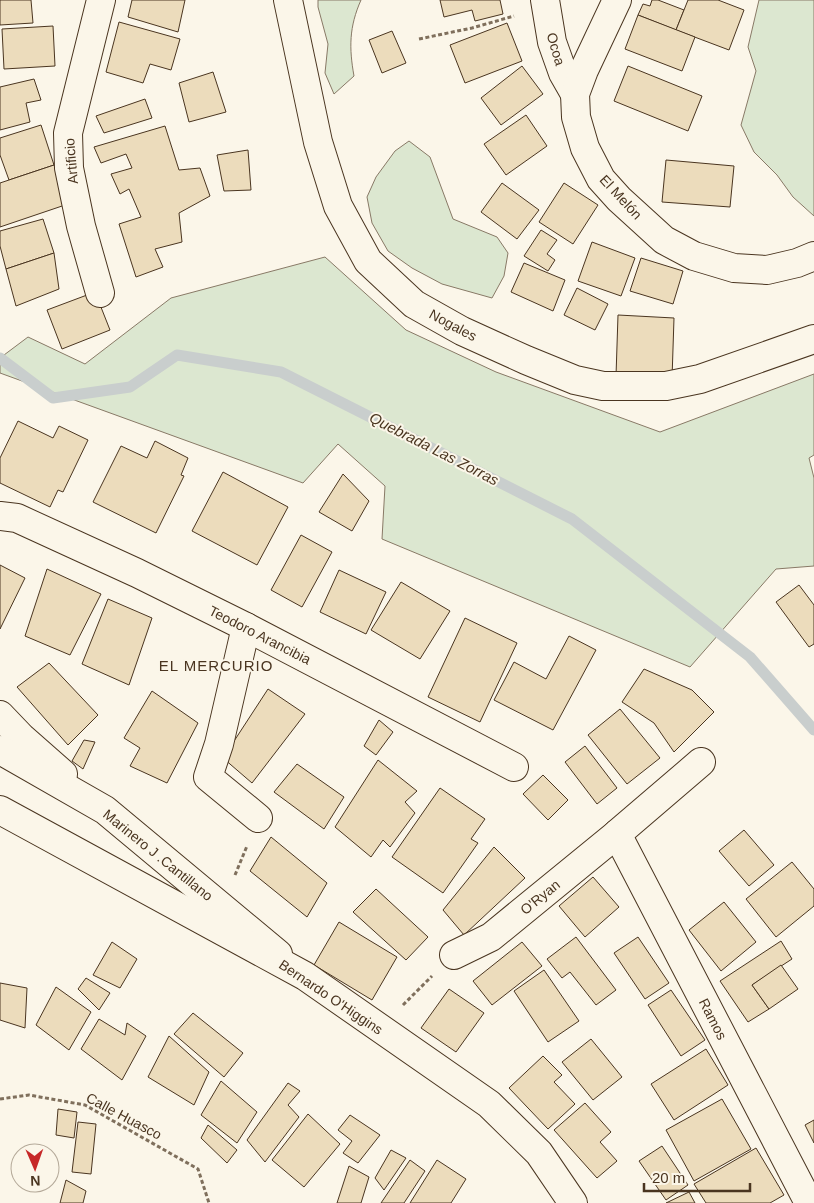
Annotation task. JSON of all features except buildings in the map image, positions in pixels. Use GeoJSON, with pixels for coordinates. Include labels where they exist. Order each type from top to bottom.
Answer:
{"type":"FeatureCollection","features":[{"type":"Feature","properties":{"kind":"street","name":"Artificio"},"geometry":{"type":"LineString","coordinates":[[100,293],[81,226],[69,168],[68,133],[101,0]]}},
{"type":"Feature","properties":{"kind":"street","name":"Nogales"},"geometry":{"type":"LineString","coordinates":[[288,0],[318,142],[338,206],[368,261],[414,304],[462,332],[575,380],[603,386],[666,386],[700,379],[814,339]]}},
{"type":"Feature","properties":{"kind":"street","name":"El Melón"},"geometry":{"type":"LineString","coordinates":[[618,0],[584,70],[575,94],[576,117],[585,148],[600,179],[664,240],[694,256],[734,268],[767,270],[797,263],[814,256]]}},
{"type":"Feature","properties":{"kind":"street","name":"Ocoa"},"geometry":{"type":"LineString","coordinates":[[546,4],[552,42],[563,73],[575,94]]}},
{"type":"Feature","properties":{"kind":"street","name":"Teodoro Arancibia"},"geometry":{"type":"LineString","coordinates":[[0,516],[17,518],[137,573],[246,627],[514,767]]}},
{"type":"Feature","properties":{"kind":"street"},"geometry":{"type":"LineString","coordinates":[[246,627],[219,744],[208,777],[258,818]]}},
{"type":"Feature","properties":{"kind":"street"},"geometry":{"type":"LineString","coordinates":[[0,715],[21,737],[105,810]]}},
{"type":"Feature","properties":{"kind":"street","name":"Marinero J .Cantillano"},"geometry":{"type":"LineString","coordinates":[[0,750],[105,810],[305,976]]}},
{"type":"Feature","properties":{"kind":"street","name":"O'Ryan"},"geometry":{"type":"LineString","coordinates":[[454,955],[491,937],[617,834],[701,762]]}},
{"type":"Feature","properties":{"kind":"street","name":"Bernardo O'Higgins"},"geometry":{"type":"LineString","coordinates":[[0,810],[305,976],[489,1104],[539,1153],[573,1203]]}},
{"type":"Feature","properties":{"kind":"street","name":"Ramos"},"geometry":{"type":"LineString","coordinates":[[617,834],[810,1203]]}},
{"type":"Feature","properties":{"kind":"path"},"geometry":{"type":"LineString","coordinates":[[419,39],[472,28],[546,4]]}},
{"type":"Feature","properties":{"kind":"path"},"geometry":{"type":"LineString","coordinates":[[222,907],[258,818]]}},
{"type":"Feature","properties":{"kind":"path"},"geometry":{"type":"LineString","coordinates":[[379,1029],[454,955]]}},
{"type":"Feature","properties":{"kind":"path","name":"Calle Huasco"},"geometry":{"type":"LineString","coordinates":[[0,1099],[29,1095],[85,1106],[198,1169],[209,1203]]}},
{"type":"Feature","properties":{"kind":"green space"},"geometry":{"type":"Polygon","coordinates":[[[318,0],[361,0],[354,19],[351,38],[354,76],[334,94],[325,73],[328,44],[318,7],[318,0]]]}},
{"type":"Feature","properties":{"kind":"green space"},"geometry":{"type":"Polygon","coordinates":[[[759,0],[814,0],[814,216],[793,197],[777,175],[754,152],[741,125],[756,71],[748,47],[759,0]]]}},
{"type":"Feature","properties":{"kind":"green space"},"geometry":{"type":"Polygon","coordinates":[[[409,141],[430,157],[453,219],[497,237],[508,253],[504,276],[492,298],[442,284],[412,268],[388,251],[372,223],[367,197],[376,177],[395,151],[409,141]]]}},
{"type":"Feature","properties":{"kind":"green space"},"geometry":{"type":"Polygon","coordinates":[[[325,257],[406,330],[496,372],[660,432],[814,374],[814,455],[809,458],[814,478],[814,566],[776,569],[690,667],[382,539],[385,486],[338,444],[303,483],[0,373],[0,358],[28,337],[85,364],[171,298],[325,257]]]}},
{"type":"Feature","properties":{"kind":"waterway","name":"Quebrada Las Zorras"},"geometry":{"type":"LineString","coordinates":[[0,358],[53,398],[130,387],[177,355],[281,372],[572,519],[750,657],[814,730]]}},
{"type":"Feature","properties":{"kind":"district","name":"EL MERCURIO"},"geometry":{"type":"Point","coordinates":[216,666]}}]}
